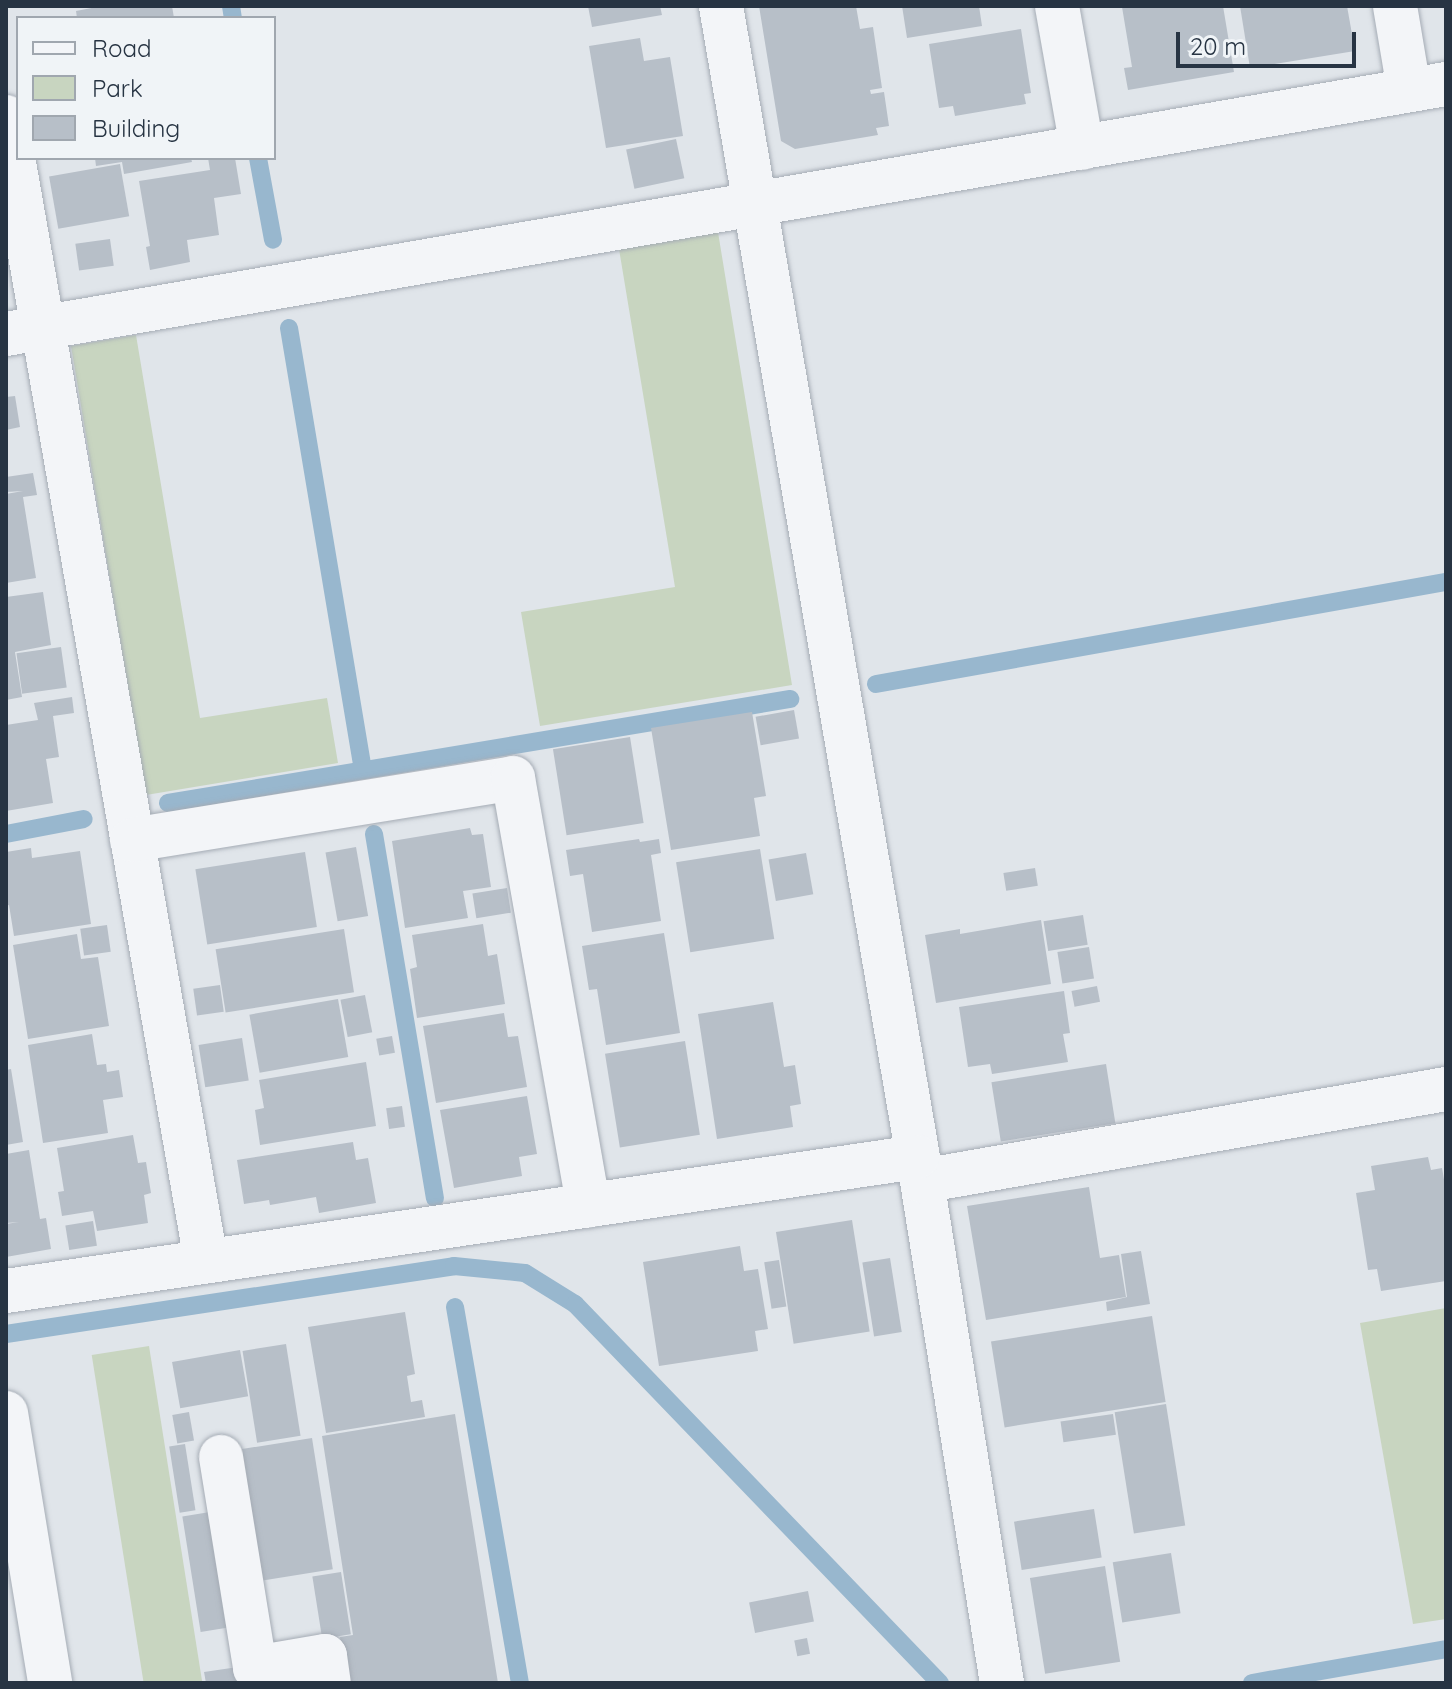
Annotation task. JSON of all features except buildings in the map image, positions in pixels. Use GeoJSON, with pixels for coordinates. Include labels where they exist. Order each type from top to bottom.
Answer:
{"type":"FeatureCollection","features":[{"type":"Feature","properties":{"kind":"street"},"geometry":{"type":"LineString","coordinates":[[721,6],[919,1169],[1002,1683]]}},
{"type":"Feature","properties":{"kind":"street"},"geometry":{"type":"LineString","coordinates":[[1057,6],[1082,148]]}},
{"type":"Feature","properties":{"kind":"street"},"geometry":{"type":"LineString","coordinates":[[24,331],[1428,87],[1395,6]]}},
{"type":"Feature","properties":{"kind":"street"},"geometry":{"type":"LineString","coordinates":[[6,117],[24,331],[132,840],[206,1261]]}},
{"type":"Feature","properties":{"kind":"street"},"geometry":{"type":"LineString","coordinates":[[132,840],[513,778],[588,1205]]}},
{"type":"Feature","properties":{"kind":"street"},"geometry":{"type":"LineString","coordinates":[[6,1291],[588,1205],[919,1169],[1446,1089]]}},
{"type":"Feature","properties":{"kind":"street"},"geometry":{"type":"LineString","coordinates":[[6,1413],[50,1683]]}},
{"type":"Feature","properties":{"kind":"street"},"geometry":{"type":"LineString","coordinates":[[221,1457],[255,1668],[325,1656],[329,1683]]}},
{"type":"Feature","properties":{"kind":"green space"},"geometry":{"type":"Polygon","coordinates":[[[718,232],[792,685],[540,726],[521,612],[675,587],[619,249],[718,232]]]}},
{"type":"Feature","properties":{"kind":"green space"},"geometry":{"type":"Polygon","coordinates":[[[136,335],[200,718],[327,698],[338,763],[146,795],[71,346],[136,335]]]}},
{"type":"Feature","properties":{"kind":"green space"},"geometry":{"type":"Polygon","coordinates":[[[1446,1308],[1446,1619],[1413,1624],[1360,1323],[1446,1308]]]}},
{"type":"Feature","properties":{"kind":"green space"},"geometry":{"type":"Polygon","coordinates":[[[149,1346],[202,1683],[144,1683],[92,1355],[149,1346]]]}},
{"type":"Feature","properties":{"kind":"waterway"},"geometry":{"type":"LineString","coordinates":[[231,6],[233,16]]}},
{"type":"Feature","properties":{"kind":"waterway"},"geometry":{"type":"LineString","coordinates":[[258,160],[273,240]]}},
{"type":"Feature","properties":{"kind":"waterway"},"geometry":{"type":"LineString","coordinates":[[289,328],[363,770]]}},
{"type":"Feature","properties":{"kind":"waterway"},"geometry":{"type":"LineString","coordinates":[[876,684],[1446,582]]}},
{"type":"Feature","properties":{"kind":"waterway"},"geometry":{"type":"LineString","coordinates":[[168,803],[790,699]]}},
{"type":"Feature","properties":{"kind":"waterway"},"geometry":{"type":"LineString","coordinates":[[6,834],[84,819]]}},
{"type":"Feature","properties":{"kind":"waterway"},"geometry":{"type":"LineString","coordinates":[[374,834],[435,1198]]}},
{"type":"Feature","properties":{"kind":"waterway"},"geometry":{"type":"LineString","coordinates":[[6,1334],[454,1266],[525,1273],[575,1304],[940,1683]]}},
{"type":"Feature","properties":{"kind":"waterway"},"geometry":{"type":"LineString","coordinates":[[455,1307],[520,1683]]}},
{"type":"Feature","properties":{"kind":"waterway"},"geometry":{"type":"LineString","coordinates":[[1252,1683],[1446,1649]]}}]}
